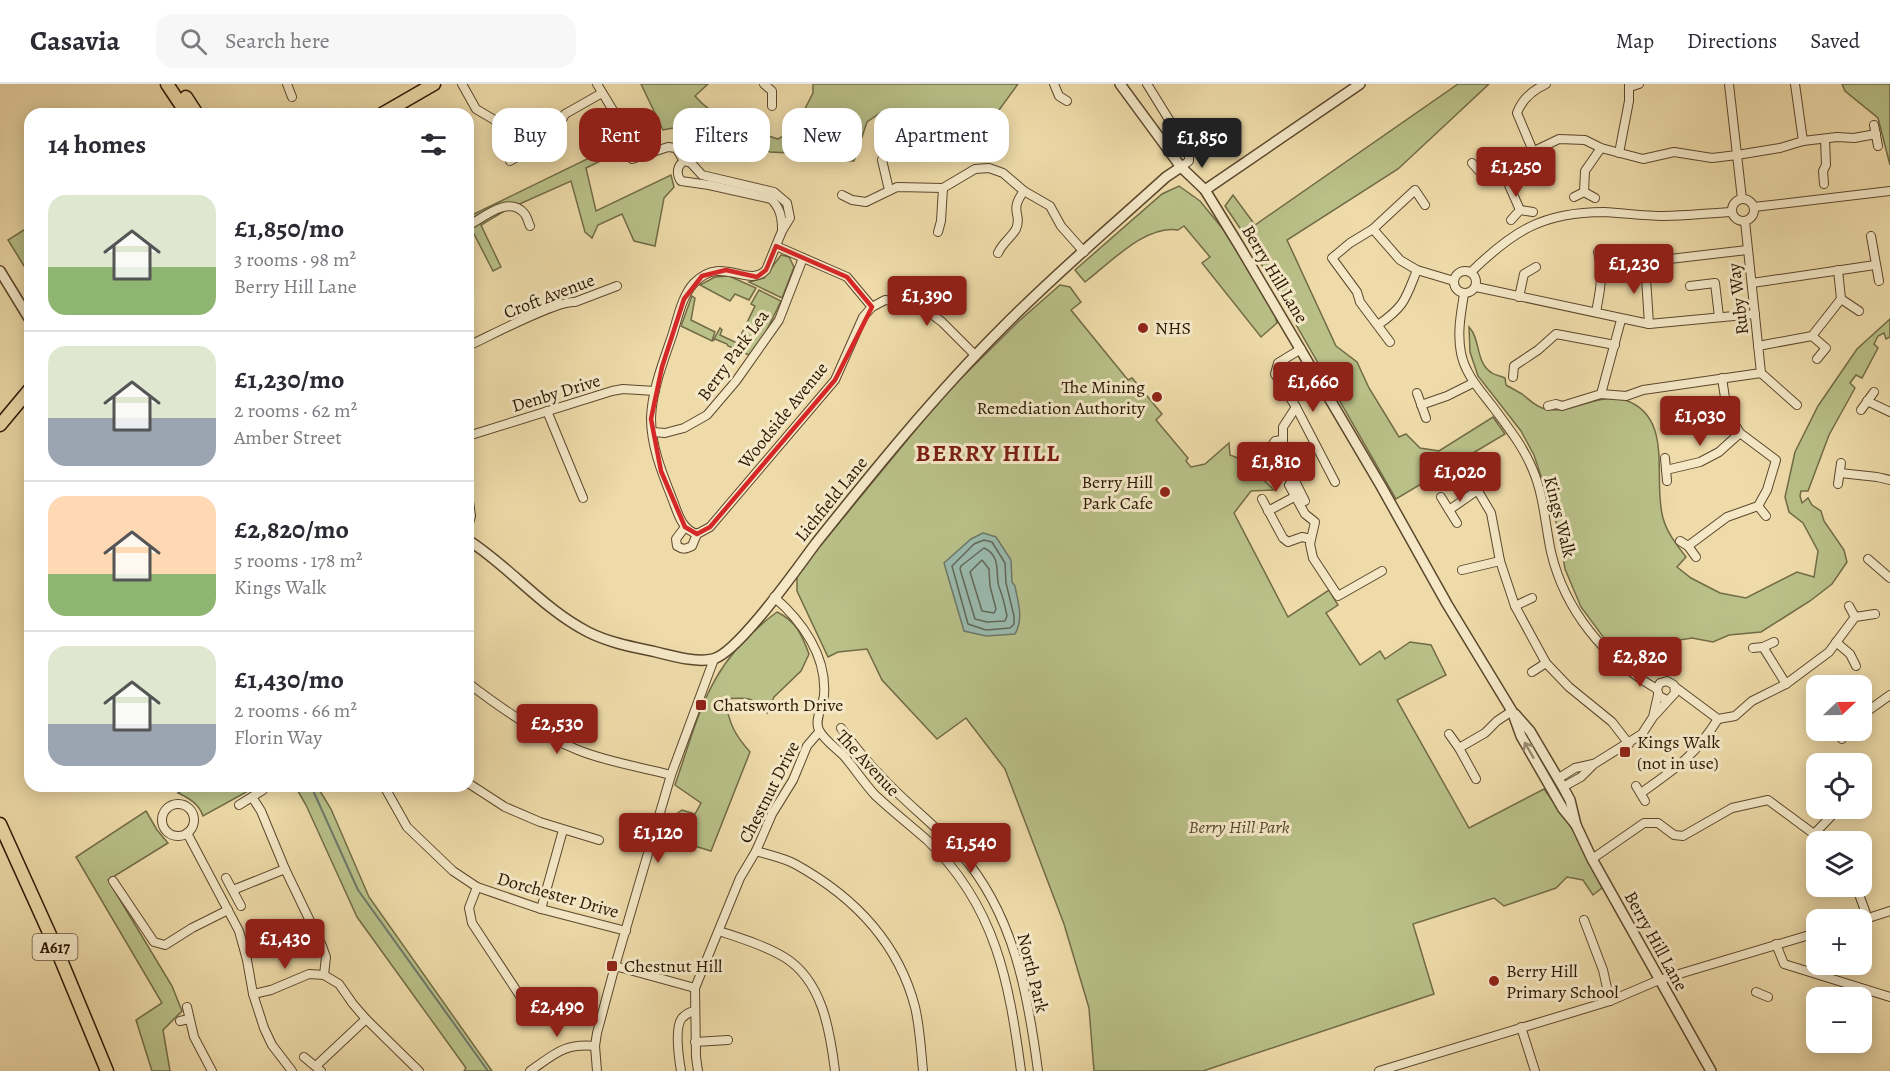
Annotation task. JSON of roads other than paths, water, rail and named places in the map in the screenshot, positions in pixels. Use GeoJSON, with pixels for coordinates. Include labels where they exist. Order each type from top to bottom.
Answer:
{"type":"FeatureCollection","features":[{"type":"Feature","properties":{"kind":"main road"},"geometry":{"type":"LineString","coordinates":[[167,84],[183,108]]}},
{"type":"Feature","properties":{"kind":"main road"},"geometry":{"type":"LineString","coordinates":[[177,84],[193,108]]}},
{"type":"Feature","properties":{"kind":"main road"},"geometry":{"type":"LineString","coordinates":[[400,108],[434,84]]}},
{"type":"Feature","properties":{"kind":"main road"},"geometry":{"type":"LineString","coordinates":[[0,425],[24,396]]}},
{"type":"Feature","properties":{"kind":"main road","name":"A617"},"geometry":{"type":"LineString","coordinates":[[0,824],[56,948],[107,1071]]}},
{"type":"Feature","properties":{"kind":"street"},"geometry":{"type":"LineString","coordinates":[[287,84],[292,97]]}},
{"type":"Feature","properties":{"kind":"street"},"geometry":{"type":"LineString","coordinates":[[462,84],[479,111],[492,119]]}},
{"type":"Feature","properties":{"kind":"street"},"geometry":{"type":"LineString","coordinates":[[597,84],[611,108]]}},
{"type":"Feature","properties":{"kind":"street"},"geometry":{"type":"LineString","coordinates":[[764,84],[772,91],[772,106]]}},
{"type":"Feature","properties":{"kind":"street"},"geometry":{"type":"LineString","coordinates":[[1054,84],[1059,96],[1067,101]]}},
{"type":"Feature","properties":{"kind":"street","name":"Berry Hill Lane"},"geometry":{"type":"LineString","coordinates":[[1120,84],[1180,168],[1204,190],[1301,349],[1447,604],[1512,711],[1530,731],[1558,778],[1557,788]]}},
{"type":"Feature","properties":{"kind":"street"},"geometry":{"type":"LineString","coordinates":[[1147,84],[1189,152],[1189,161],[1180,168]]}},
{"type":"Feature","properties":{"kind":"street"},"geometry":{"type":"LineString","coordinates":[[1204,190],[1360,84]]}},
{"type":"Feature","properties":{"kind":"street"},"geometry":{"type":"LineString","coordinates":[[1533,151],[1517,113],[1520,104],[1537,88],[1546,84]]}},
{"type":"Feature","properties":{"kind":"street"},"geometry":{"type":"LineString","coordinates":[[1619,153],[1630,85],[1639,84]]}},
{"type":"Feature","properties":{"kind":"street"},"geometry":{"type":"LineString","coordinates":[[1729,84],[1742,199]]}},
{"type":"Feature","properties":{"kind":"street"},"geometry":{"type":"LineString","coordinates":[[1795,84],[1803,141]]}},
{"type":"Feature","properties":{"kind":"street"},"geometry":{"type":"LineString","coordinates":[[567,113],[602,93]]}},
{"type":"Feature","properties":{"kind":"street"},"geometry":{"type":"LineString","coordinates":[[1472,163],[1477,175],[1501,167],[1559,139],[1569,138],[1585,140],[1643,159],[1674,152],[1712,158],[1756,153],[1803,141],[1837,137],[1854,138],[1875,130],[1878,146]]}},
{"type":"Feature","properties":{"kind":"street"},"geometry":{"type":"LineString","coordinates":[[1824,184],[1825,139]]}},
{"type":"Feature","properties":{"kind":"street"},"geometry":{"type":"LineString","coordinates":[[1584,192],[1585,171],[1601,147]]}},
{"type":"Feature","properties":{"kind":"street"},"geometry":{"type":"LineString","coordinates":[[683,162],[678,168],[678,177],[681,181],[709,185],[771,200],[776,204],[782,217],[782,231]]}},
{"type":"Feature","properties":{"kind":"street"},"geometry":{"type":"LineString","coordinates":[[653,432],[651,419],[655,392],[684,299],[694,283],[702,276],[726,270],[757,277],[766,270],[782,231],[790,218],[787,203],[774,192],[702,175],[688,162]]}},
{"type":"Feature","properties":{"kind":"street"},"geometry":{"type":"LineString","coordinates":[[882,162],[889,190]]}},
{"type":"Feature","properties":{"kind":"street"},"geometry":{"type":"LineString","coordinates":[[1501,167],[1520,210]]}},
{"type":"Feature","properties":{"kind":"street"},"geometry":{"type":"LineString","coordinates":[[842,195],[861,202],[889,190],[908,187],[942,188],[975,169],[990,168],[1003,172],[1024,192],[1050,206],[1061,226],[1084,252]]}},
{"type":"Feature","properties":{"kind":"street","name":"Lichfield Lane"},"geometry":{"type":"LineString","coordinates":[[714,659],[731,647],[774,597],[886,456],[975,355],[1004,325],[1166,177],[1180,168]]}},
{"type":"Feature","properties":{"kind":"street"},"geometry":{"type":"LineString","coordinates":[[938,232],[941,221],[942,188]]}},
{"type":"Feature","properties":{"kind":"street"},"geometry":{"type":"LineString","coordinates":[[1390,342],[1360,303],[1357,292],[1332,258],[1350,243],[1373,229],[1415,190],[1425,205]]}},
{"type":"Feature","properties":{"kind":"street"},"geometry":{"type":"LineString","coordinates":[[1754,207],[1890,191]]}},
{"type":"Feature","properties":{"kind":"street"},"geometry":{"type":"LineString","coordinates":[[998,253],[1002,244],[1016,228],[1017,200],[1024,192]]}},
{"type":"Feature","properties":{"kind":"street"},"geometry":{"type":"LineString","coordinates":[[1574,197],[1584,192]]}},
{"type":"Feature","properties":{"kind":"street"},"geometry":{"type":"LineString","coordinates":[[1584,192],[1595,198]]}},
{"type":"Feature","properties":{"kind":"street"},"geometry":{"type":"LineString","coordinates":[[1742,199],[1749,201],[1754,207],[1754,214],[1745,221],[1736,218],[1732,212],[1736,201],[1742,199]]}},
{"type":"Feature","properties":{"kind":"street"},"geometry":{"type":"LineString","coordinates":[[474,223],[503,206],[513,206],[524,213],[530,226]]}},
{"type":"Feature","properties":{"kind":"street"},"geometry":{"type":"LineString","coordinates":[[1520,210],[1533,212]]}},
{"type":"Feature","properties":{"kind":"street"},"geometry":{"type":"LineString","coordinates":[[1511,220],[1520,210]]}},
{"type":"Feature","properties":{"kind":"street"},"geometry":{"type":"LineString","coordinates":[[1454,281],[1460,273],[1471,273],[1493,250],[1516,233],[1545,220],[1574,213],[1605,212],[1663,216],[1732,212]]}},
{"type":"Feature","properties":{"kind":"street","name":"Ruby Way"},"geometry":{"type":"LineString","coordinates":[[1745,221],[1761,373]]}},
{"type":"Feature","properties":{"kind":"street"},"geometry":{"type":"LineString","coordinates":[[1373,229],[1400,260],[1417,270],[1454,281]]}},
{"type":"Feature","properties":{"kind":"street"},"geometry":{"type":"LineString","coordinates":[[1871,236],[1879,280]]}},
{"type":"Feature","properties":{"kind":"street"},"geometry":{"type":"LineString","coordinates":[[776,246],[847,277],[872,307],[885,300],[900,302],[929,312],[975,355]]}},
{"type":"Feature","properties":{"kind":"street"},"geometry":{"type":"LineString","coordinates":[[1601,267],[1747,249]]}},
{"type":"Feature","properties":{"kind":"street"},"geometry":{"type":"LineString","coordinates":[[1596,312],[1601,267],[1598,252]]}},
{"type":"Feature","properties":{"kind":"street","name":"Berry Park Lea"},"geometry":{"type":"LineString","coordinates":[[653,432],[666,433],[684,428],[707,415],[736,381],[779,320],[803,258]]}},
{"type":"Feature","properties":{"kind":"street"},"geometry":{"type":"LineString","coordinates":[[1645,262],[1649,324]]}},
{"type":"Feature","properties":{"kind":"street"},"geometry":{"type":"LineString","coordinates":[[1752,283],[1843,266],[1875,264]]}},
{"type":"Feature","properties":{"kind":"street"},"geometry":{"type":"LineString","coordinates":[[1758,346],[1812,336],[1841,299],[1843,266]]}},
{"type":"Feature","properties":{"kind":"street"},"geometry":{"type":"LineString","coordinates":[[1519,297],[1524,274],[1536,267]]}},
{"type":"Feature","properties":{"kind":"street"},"geometry":{"type":"LineString","coordinates":[[1378,325],[1394,314],[1405,302],[1417,270]]}},
{"type":"Feature","properties":{"kind":"street"},"geometry":{"type":"LineString","coordinates":[[0,271],[24,310]]}},
{"type":"Feature","properties":{"kind":"street"},"geometry":{"type":"LineString","coordinates":[[1454,281],[1456,288],[1464,294],[1470,293],[1476,287],[1476,279],[1471,273]]}},
{"type":"Feature","properties":{"kind":"street"},"geometry":{"type":"LineString","coordinates":[[1690,286],[1715,283],[1719,317]]}},
{"type":"Feature","properties":{"kind":"street","name":"Croft Avenue"},"geometry":{"type":"LineString","coordinates":[[474,343],[547,310],[570,301],[575,302],[610,286]]}},
{"type":"Feature","properties":{"kind":"street"},"geometry":{"type":"LineString","coordinates":[[1476,287],[1596,312],[1621,320],[1649,324],[1755,314]]}},
{"type":"Feature","properties":{"kind":"street","name":"Kings Walk"},"geometry":{"type":"LineString","coordinates":[[1464,294],[1460,332],[1461,354],[1473,383],[1513,434],[1532,468],[1544,505],[1552,554],[1569,603],[1607,653],[1658,689]]}},
{"type":"Feature","properties":{"kind":"street"},"geometry":{"type":"LineString","coordinates":[[1841,299],[1859,311]]}},
{"type":"Feature","properties":{"kind":"street","name":"Woodside Avenue"},"geometry":{"type":"LineString","coordinates":[[653,432],[654,447],[661,471],[690,531],[710,527],[835,380],[863,317],[872,307]]}},
{"type":"Feature","properties":{"kind":"street"},"geometry":{"type":"LineString","coordinates":[[1601,394],[1621,320]]}},
{"type":"Feature","properties":{"kind":"street"},"geometry":{"type":"LineString","coordinates":[[1513,377],[1512,363],[1538,350],[1556,334],[1615,345]]}},
{"type":"Feature","properties":{"kind":"street"},"geometry":{"type":"LineString","coordinates":[[1812,336],[1826,348],[1817,359]]}},
{"type":"Feature","properties":{"kind":"street"},"geometry":{"type":"LineString","coordinates":[[1301,349],[1278,363],[1275,374],[1296,407],[1335,482]]}},
{"type":"Feature","properties":{"kind":"street"},"geometry":{"type":"LineString","coordinates":[[1554,403],[1562,406],[1601,394],[1626,396],[1643,390],[1761,373],[1794,403],[1785,408]]}},
{"type":"Feature","properties":{"kind":"street"},"geometry":{"type":"LineString","coordinates":[[1688,546],[1726,517],[1758,506],[1767,490],[1776,460],[1740,433],[1726,411],[1722,378]]}},
{"type":"Feature","properties":{"kind":"street"},"geometry":{"type":"LineString","coordinates":[[1421,405],[1447,396],[1473,383]]}},
{"type":"Feature","properties":{"kind":"street","name":"Denby Drive"},"geometry":{"type":"LineString","coordinates":[[474,434],[612,391],[623,389],[655,392]]}},
{"type":"Feature","properties":{"kind":"street"},"geometry":{"type":"LineString","coordinates":[[1861,410],[1874,392]]}},
{"type":"Feature","properties":{"kind":"street"},"geometry":{"type":"LineString","coordinates":[[1417,393],[1426,418]]}},
{"type":"Feature","properties":{"kind":"street"},"geometry":{"type":"LineString","coordinates":[[1867,401],[1890,412]]}},
{"type":"Feature","properties":{"kind":"street"},"geometry":{"type":"LineString","coordinates":[[1296,407],[1283,428],[1282,453],[1305,501]]}},
{"type":"Feature","properties":{"kind":"street"},"geometry":{"type":"LineString","coordinates":[[547,411],[583,498]]}},
{"type":"Feature","properties":{"kind":"street"},"geometry":{"type":"LineString","coordinates":[[1666,470],[1700,462],[1719,453],[1740,433]]}},
{"type":"Feature","properties":{"kind":"street"},"geometry":{"type":"LineString","coordinates":[[1665,458],[1667,481]]}},
{"type":"Feature","properties":{"kind":"street"},"geometry":{"type":"LineString","coordinates":[[1838,484],[1841,463]]}},
{"type":"Feature","properties":{"kind":"street"},"geometry":{"type":"LineString","coordinates":[[1840,473],[1890,480]]}},
{"type":"Feature","properties":{"kind":"street"},"geometry":{"type":"LineString","coordinates":[[1449,510],[1495,478]]}},
{"type":"Feature","properties":{"kind":"street"},"geometry":{"type":"LineString","coordinates":[[1294,479],[1289,485],[1305,514],[1314,522],[1310,544],[1313,558],[1338,596],[1382,571]]}},
{"type":"Feature","properties":{"kind":"street"},"geometry":{"type":"LineString","coordinates":[[1478,491],[1491,513],[1500,561],[1515,606],[1546,663],[1569,687],[1612,722],[1629,744]]}},
{"type":"Feature","properties":{"kind":"street"},"geometry":{"type":"LineString","coordinates":[[1268,511],[1296,496]]}},
{"type":"Feature","properties":{"kind":"street"},"geometry":{"type":"LineString","coordinates":[[1441,497],[1457,523]]}},
{"type":"Feature","properties":{"kind":"street"},"geometry":{"type":"LineString","coordinates":[[1262,499],[1283,538],[1288,542],[1302,537],[1311,539]]}},
{"type":"Feature","properties":{"kind":"street"},"geometry":{"type":"LineString","coordinates":[[1758,506],[1766,516]]}},
{"type":"Feature","properties":{"kind":"street"},"geometry":{"type":"LineString","coordinates":[[1680,541],[1688,546],[1696,557]]}},
{"type":"Feature","properties":{"kind":"street"},"geometry":{"type":"LineString","coordinates":[[474,545],[588,632],[609,641],[658,653],[703,660],[714,659],[671,775],[615,966],[595,1046],[597,1071]]}},
{"type":"Feature","properties":{"kind":"street"},"geometry":{"type":"LineString","coordinates":[[1868,559],[1890,578]]}},
{"type":"Feature","properties":{"kind":"street"},"geometry":{"type":"LineString","coordinates":[[1462,570],[1500,561]]}},
{"type":"Feature","properties":{"kind":"street"},"geometry":{"type":"LineString","coordinates":[[1884,571],[1890,563]]}},
{"type":"Feature","properties":{"kind":"street","name":"The Avenue"},"geometry":{"type":"LineString","coordinates":[[774,597],[790,610],[800,623],[818,655],[824,684],[824,697],[818,721],[819,732],[850,763],[868,787],[927,840],[954,871],[989,930],[1007,981],[1021,1071]]}},
{"type":"Feature","properties":{"kind":"street"},"geometry":{"type":"LineString","coordinates":[[1515,606],[1532,598]]}},
{"type":"Feature","properties":{"kind":"street"},"geometry":{"type":"LineString","coordinates":[[1849,606],[1855,617]]}},
{"type":"Feature","properties":{"kind":"street"},"geometry":{"type":"LineString","coordinates":[[1653,717],[1658,689],[1666,681],[1671,682],[1694,703],[1718,719],[1735,716],[1752,701],[1786,684],[1829,652],[1855,617],[1875,614]]}},
{"type":"Feature","properties":{"kind":"street"},"geometry":{"type":"LineString","coordinates":[[1753,648],[1774,642]]}},
{"type":"Feature","properties":{"kind":"street"},"geometry":{"type":"LineString","coordinates":[[1836,642],[1850,654],[1857,666]]}},
{"type":"Feature","properties":{"kind":"street"},"geometry":{"type":"LineString","coordinates":[[1763,647],[1786,684]]}},
{"type":"Feature","properties":{"kind":"street"},"geometry":{"type":"LineString","coordinates":[[1532,672],[1546,663]]}},
{"type":"Feature","properties":{"kind":"street"},"geometry":{"type":"LineString","coordinates":[[474,687],[525,723],[557,741],[580,751],[671,775]]}},
{"type":"Feature","properties":{"kind":"street"},"geometry":{"type":"LineString","coordinates":[[1557,788],[1581,777],[1594,764],[1642,734],[1670,698],[1675,687]]}},
{"type":"Feature","properties":{"kind":"street"},"geometry":{"type":"LineString","coordinates":[[1658,689],[1663,699],[1670,698],[1694,703]]}},
{"type":"Feature","properties":{"kind":"street"},"geometry":{"type":"LineString","coordinates":[[1872,708],[1890,695]]}},
{"type":"Feature","properties":{"kind":"street"},"geometry":{"type":"LineString","coordinates":[[1459,748],[1485,733],[1497,720],[1512,711]]}},
{"type":"Feature","properties":{"kind":"street","name":"Berry Hill Lane"},"geometry":{"type":"LineString","coordinates":[[1512,711],[1521,736],[1557,788],[1593,859],[1711,1071]]}},
{"type":"Feature","properties":{"kind":"street"},"geometry":{"type":"LineString","coordinates":[[1636,786],[1643,797],[1689,758],[1718,719]]}},
{"type":"Feature","properties":{"kind":"street","name":"North Park"},"geometry":{"type":"LineString","coordinates":[[841,728],[879,775],[944,836],[976,872],[991,896],[1004,922],[1022,975],[1038,1071]]}},
{"type":"Feature","properties":{"kind":"street","name":"Chestnut Drive"},"geometry":{"type":"LineString","coordinates":[[698,1071],[694,988],[740,878],[756,851],[772,814],[793,780],[807,746],[819,732]]}},
{"type":"Feature","properties":{"kind":"street"},"geometry":{"type":"LineString","coordinates":[[1449,734],[1476,779]]}},
{"type":"Feature","properties":{"kind":"street"},"geometry":{"type":"LineString","coordinates":[[1558,778],[1575,768],[1594,764]]}},
{"type":"Feature","properties":{"kind":"street"},"geometry":{"type":"LineString","coordinates":[[868,787],[879,775]]}},
{"type":"Feature","properties":{"kind":"street"},"geometry":{"type":"LineString","coordinates":[[474,787],[505,807],[563,830],[599,840]]}},
{"type":"Feature","properties":{"kind":"street"},"geometry":{"type":"LineString","coordinates":[[239,805],[260,792]]}},
{"type":"Feature","properties":{"kind":"street","name":"Dorchester Drive"},"geometry":{"type":"LineString","coordinates":[[387,792],[407,827],[453,871],[477,887],[541,909],[626,931]]}},
{"type":"Feature","properties":{"kind":"street"},"geometry":{"type":"LineString","coordinates":[[252,797],[265,819],[285,869],[322,946],[326,957],[324,975]]}},
{"type":"Feature","properties":{"kind":"street"},"geometry":{"type":"LineString","coordinates":[[1593,859],[1644,823],[1658,823],[1674,834],[1683,836],[1732,808],[1768,800],[1810,831]]}},
{"type":"Feature","properties":{"kind":"street"},"geometry":{"type":"LineString","coordinates":[[182,804],[192,812],[194,824],[187,833],[174,835],[164,828],[163,816],[170,806],[182,804]]}},
{"type":"Feature","properties":{"kind":"street"},"geometry":{"type":"LineString","coordinates":[[1817,831],[1828,819]]}},
{"type":"Feature","properties":{"kind":"street"},"geometry":{"type":"LineString","coordinates":[[541,909],[563,830]]}},
{"type":"Feature","properties":{"kind":"street"},"geometry":{"type":"LineString","coordinates":[[187,833],[243,943],[253,994],[264,1029],[272,1045],[290,1070]]}},
{"type":"Feature","properties":{"kind":"street"},"geometry":{"type":"LineString","coordinates":[[756,851],[793,863],[848,898],[879,933],[893,953],[915,1008],[923,1071]]}},
{"type":"Feature","properties":{"kind":"street"},"geometry":{"type":"LineString","coordinates":[[233,890],[285,869]]}},
{"type":"Feature","properties":{"kind":"street"},"geometry":{"type":"LineString","coordinates":[[226,878],[242,906]]}},
{"type":"Feature","properties":{"kind":"street"},"geometry":{"type":"LineString","coordinates":[[113,881],[154,942],[165,945],[228,910]]}},
{"type":"Feature","properties":{"kind":"street"},"geometry":{"type":"LineString","coordinates":[[477,887],[469,908],[470,918],[491,953],[524,995],[526,1005]]}},
{"type":"Feature","properties":{"kind":"street"},"geometry":{"type":"LineString","coordinates":[[1872,917],[1890,910]]}},
{"type":"Feature","properties":{"kind":"street"},"geometry":{"type":"LineString","coordinates":[[1584,920],[1604,970],[1610,1001]]}},
{"type":"Feature","properties":{"kind":"street"},"geometry":{"type":"LineString","coordinates":[[719,931],[782,955],[801,971],[817,998],[828,1026],[835,1071]]}},
{"type":"Feature","properties":{"kind":"street"},"geometry":{"type":"LineString","coordinates":[[1379,1071],[1610,1001],[1659,980],[1806,936]]}},
{"type":"Feature","properties":{"kind":"street"},"geometry":{"type":"LineString","coordinates":[[1776,944],[1784,964],[1890,997]]}},
{"type":"Feature","properties":{"kind":"street"},"geometry":{"type":"LineString","coordinates":[[615,966],[694,988]]}},
{"type":"Feature","properties":{"kind":"street"},"geometry":{"type":"LineString","coordinates":[[253,994],[277,988],[309,974],[324,975],[339,984],[366,1019],[419,1071]]}},
{"type":"Feature","properties":{"kind":"street"},"geometry":{"type":"LineString","coordinates":[[1007,981],[1022,975]]}},
{"type":"Feature","properties":{"kind":"street"},"geometry":{"type":"LineString","coordinates":[[1756,992],[1768,997]]}},
{"type":"Feature","properties":{"kind":"street"},"geometry":{"type":"LineString","coordinates":[[188,1007],[194,1037],[212,1071]]}},
{"type":"Feature","properties":{"kind":"street"},"geometry":{"type":"LineString","coordinates":[[681,1071],[679,1025],[681,1019],[694,1011]]}},
{"type":"Feature","properties":{"kind":"street"},"geometry":{"type":"LineString","coordinates":[[180,1021],[189,1019]]}},
{"type":"Feature","properties":{"kind":"street"},"geometry":{"type":"LineString","coordinates":[[304,1058],[319,1069],[366,1019]]}},
{"type":"Feature","properties":{"kind":"street"},"geometry":{"type":"LineString","coordinates":[[1521,1027],[1534,1071]]}},
{"type":"Feature","properties":{"kind":"street"},"geometry":{"type":"LineString","coordinates":[[695,1042],[728,1040]]}},
{"type":"Feature","properties":{"kind":"street"},"geometry":{"type":"LineString","coordinates":[[530,1071],[564,1048],[573,1045],[595,1046]]}},
{"type":"Feature","properties":{"kind":"water"},"geometry":{"type":"Polygon","coordinates":[[[983,533],[996,537],[1011,560],[1012,582],[1020,610],[1015,634],[986,636],[964,631],[944,563],[971,539],[983,533]]]}},
{"type":"Feature","properties":{"kind":"waterway"},"geometry":{"type":"LineString","coordinates":[[314,792],[358,890],[488,1071]]}},
{"type":"Feature","properties":{"kind":"place","name":"NHS"},"geometry":{"type":"Point","coordinates":[1143,328]}},
{"type":"Feature","properties":{"kind":"place","name":"The Mining Remediation Authority"},"geometry":{"type":"Point","coordinates":[1157,397]}},
{"type":"Feature","properties":{"kind":"place","name":"Berry Hill Park Cafe"},"geometry":{"type":"Point","coordinates":[1165,492]}},
{"type":"Feature","properties":{"kind":"place","name":"Chatsworth Drive"},"geometry":{"type":"Point","coordinates":[701,705]}},
{"type":"Feature","properties":{"kind":"place","name":"Kings Walk (not in use)"},"geometry":{"type":"Point","coordinates":[1625,752]}},
{"type":"Feature","properties":{"kind":"place","name":"Chestnut Hill"},"geometry":{"type":"Point","coordinates":[612,966]}},
{"type":"Feature","properties":{"kind":"place","name":"Berry Hill Primary School"},"geometry":{"type":"Point","coordinates":[1494,981]}},
{"type":"Feature","properties":{"kind":"district","name":"BERRY HILL"},"geometry":{"type":"Point","coordinates":[988,453]}},
{"type":"Feature","properties":{"kind":"park label","name":"Berry Hill Park"},"geometry":{"type":"Point","coordinates":[1239,827]}}]}
